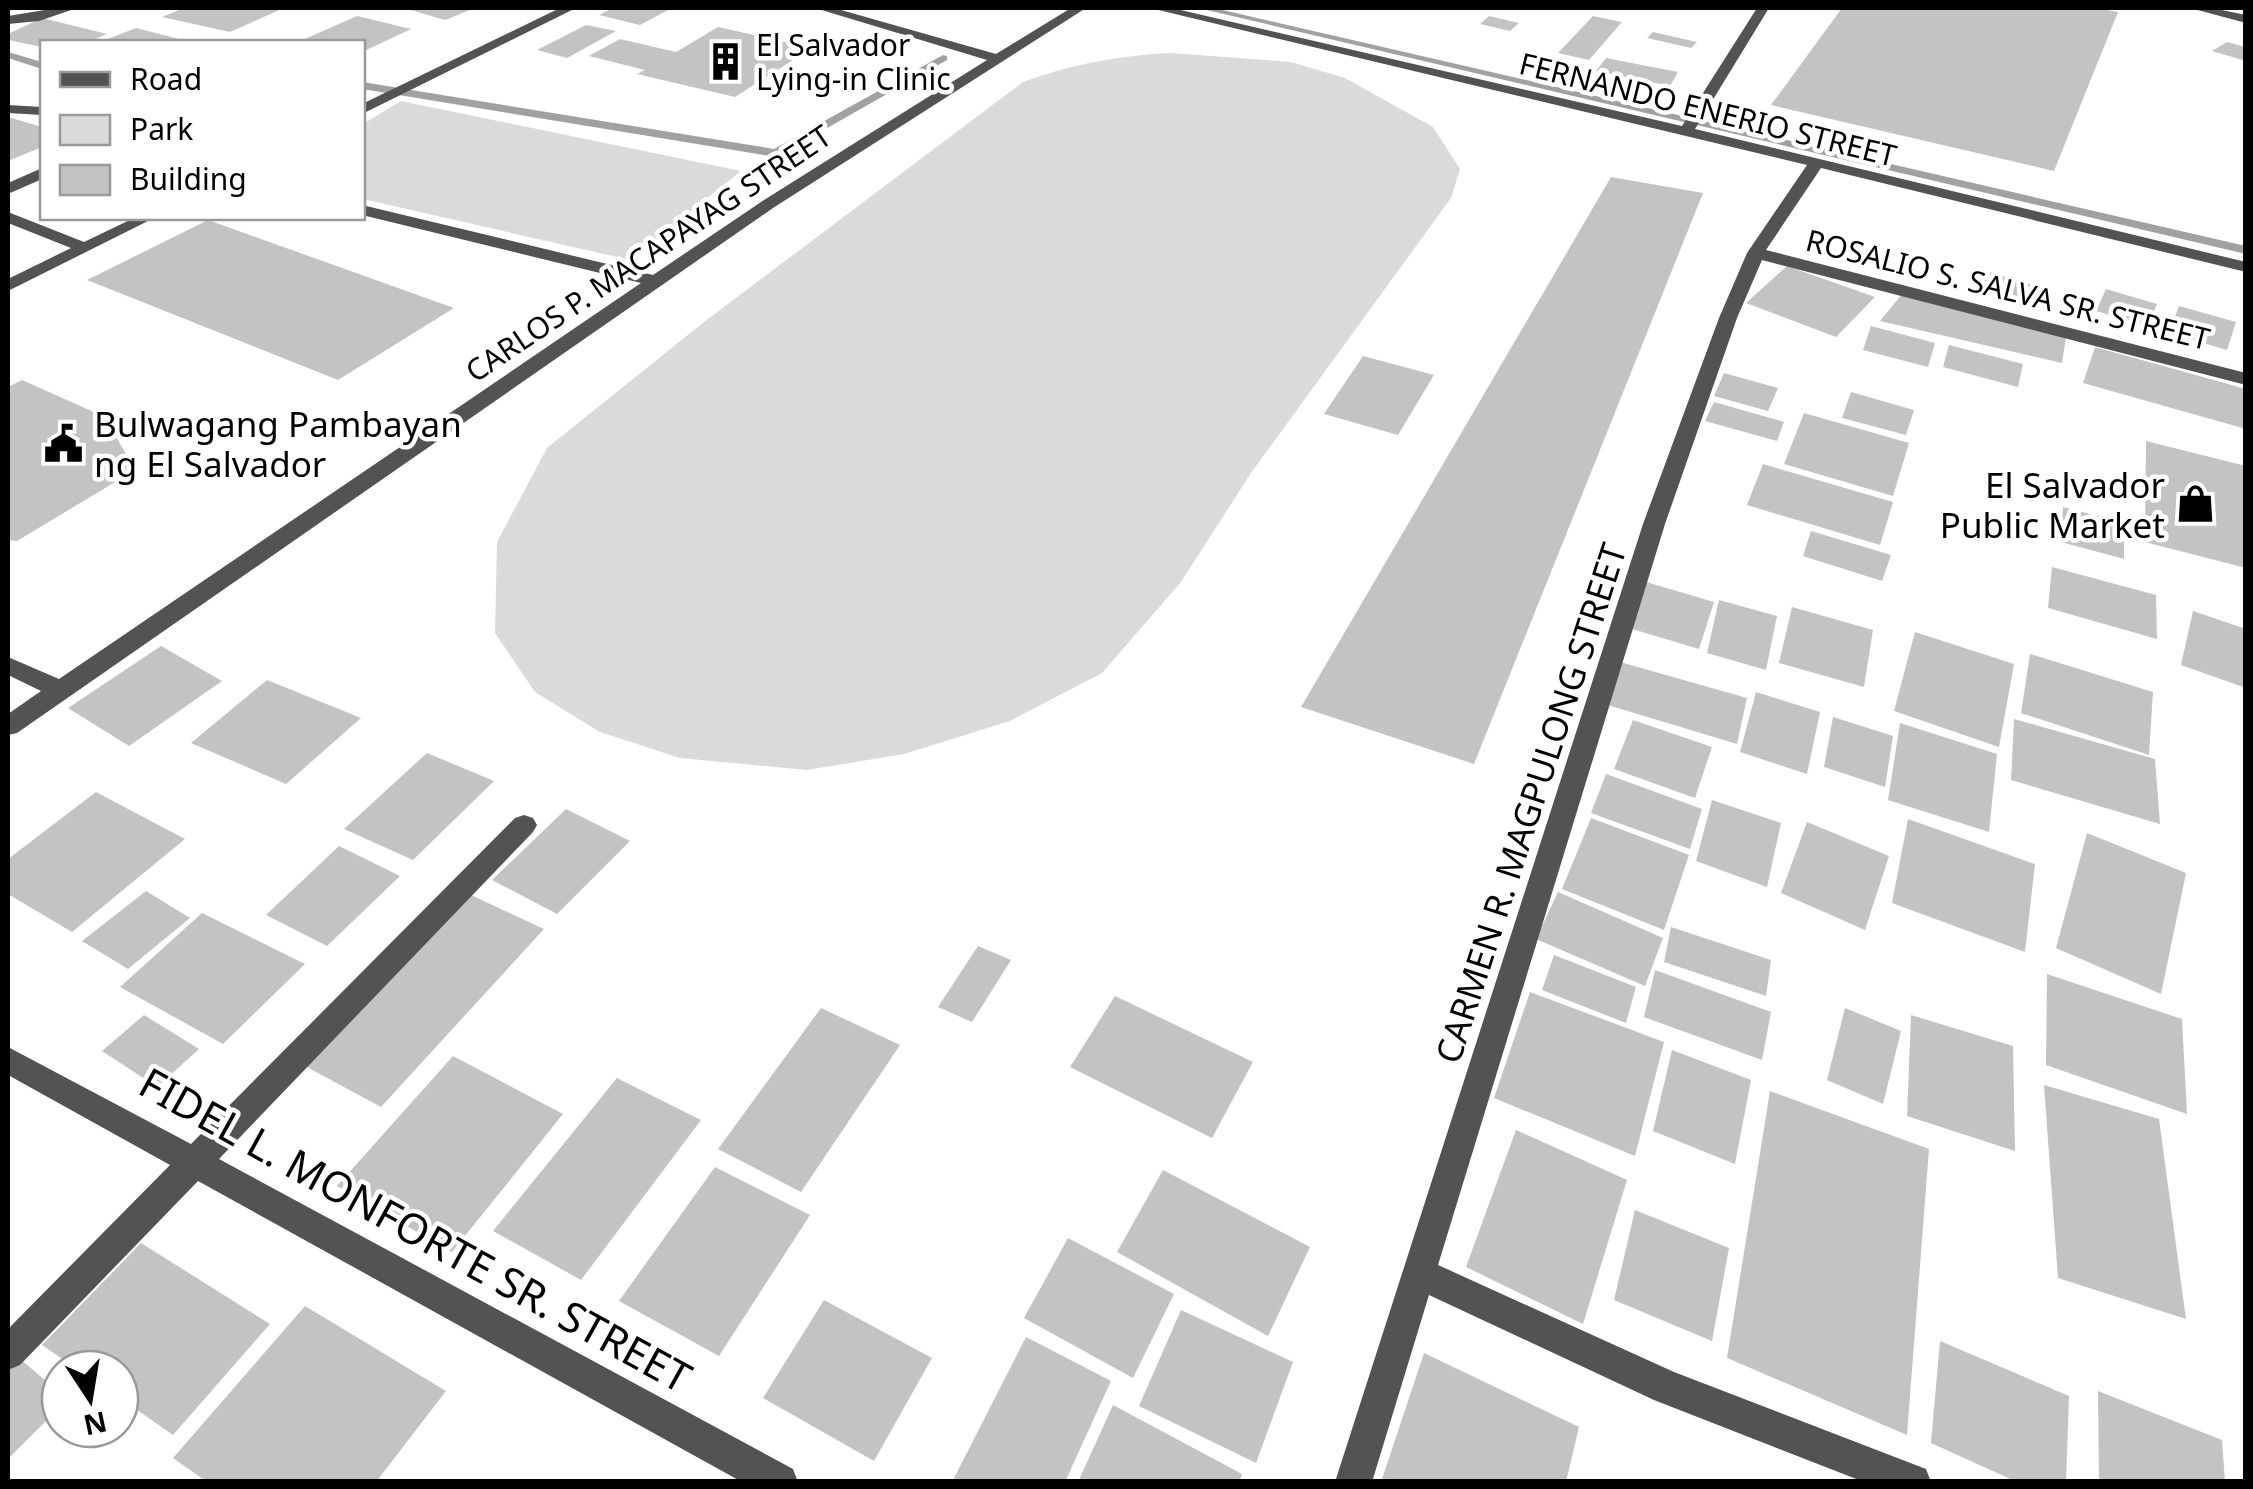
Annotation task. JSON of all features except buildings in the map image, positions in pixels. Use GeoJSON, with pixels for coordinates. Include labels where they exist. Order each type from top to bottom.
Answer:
{"type":"FeatureCollection","features":[{"type":"Feature","properties":{"kind":"street"},"geometry":{"type":"LineString","coordinates":[[8,20],[40,18],[70,8]]}},
{"type":"Feature","properties":{"kind":"street"},"geometry":{"type":"LineString","coordinates":[[365,109],[570,8]]}},
{"type":"Feature","properties":{"kind":"street"},"geometry":{"type":"LineString","coordinates":[[821,8],[998,59]]}},
{"type":"Feature","properties":{"kind":"street"},"geometry":{"type":"LineString","coordinates":[[864,19],[881,8]]}},
{"type":"Feature","properties":{"kind":"street","name":"CARLOS P. MACAPAYAG STREET"},"geometry":{"type":"LineString","coordinates":[[8,726],[655,280],[1079,8]]}},
{"type":"Feature","properties":{"kind":"street","name":"FERNANDO ENERIO STREET"},"geometry":{"type":"LineString","coordinates":[[1157,8],[1688,128],[1816,164],[2246,267]]}},
{"type":"Feature","properties":{"kind":"street"},"geometry":{"type":"LineString","coordinates":[[1688,128],[1763,8]]}},
{"type":"Feature","properties":{"kind":"street"},"geometry":{"type":"LineString","coordinates":[[2197,8],[2246,19]]}},
{"type":"Feature","properties":{"kind":"street"},"geometry":{"type":"LineString","coordinates":[[8,109],[40,111]]}},
{"type":"Feature","properties":{"kind":"street","name":"CARMEN R. MAGPULONG STREET"},"geometry":{"type":"LineString","coordinates":[[1353,1482],[1654,524],[1728,318],[1756,253],[1816,164]]}},
{"type":"Feature","properties":{"kind":"street"},"geometry":{"type":"LineString","coordinates":[[8,190],[40,174]]}},
{"type":"Feature","properties":{"kind":"street"},"geometry":{"type":"LineString","coordinates":[[365,211],[655,280]]}},
{"type":"Feature","properties":{"kind":"street"},"geometry":{"type":"LineString","coordinates":[[8,217],[85,248]]}},
{"type":"Feature","properties":{"kind":"street"},"geometry":{"type":"LineString","coordinates":[[8,286],[142,220]]}},
{"type":"Feature","properties":{"kind":"street","name":"ROSALIO S. SALVA SR. STREET"},"geometry":{"type":"LineString","coordinates":[[1756,253],[2246,378]]}},
{"type":"Feature","properties":{"kind":"street"},"geometry":{"type":"LineString","coordinates":[[8,665],[60,690]]}},
{"type":"Feature","properties":{"kind":"street"},"geometry":{"type":"LineString","coordinates":[[8,1353],[524,825]]}},
{"type":"Feature","properties":{"kind":"street","name":"FIDEL L. MONFORTE SR. STREET"},"geometry":{"type":"LineString","coordinates":[[8,1060],[780,1482]]}},
{"type":"Feature","properties":{"kind":"street"},"geometry":{"type":"LineString","coordinates":[[1418,1273],[1667,1387],[1913,1482]]}},
{"type":"Feature","properties":{"kind":"green space"},"geometry":{"type":"Polygon","coordinates":[[[1170,53],[1291,62],[1345,78],[1433,127],[1460,169],[1451,198],[1251,473],[1181,582],[1102,673],[1010,721],[904,754],[807,770],[680,758],[600,732],[535,692],[495,633],[497,542],[547,448],[704,322],[1023,82],[1095,62],[1170,53]]]}},
{"type":"Feature","properties":{"kind":"green space"},"geometry":{"type":"Polygon","coordinates":[[[401,101],[741,171],[630,260],[365,199],[365,123],[401,101]]]}},
{"type":"Feature","properties":{"kind":"waterway"},"geometry":{"type":"LineString","coordinates":[[1203,8],[2246,250]]}},
{"type":"Feature","properties":{"kind":"waterway"},"geometry":{"type":"LineString","coordinates":[[8,55],[40,65]]}},
{"type":"Feature","properties":{"kind":"waterway"},"geometry":{"type":"LineString","coordinates":[[365,85],[776,153],[943,58]]}},
{"type":"Feature","properties":{"kind":"place","name":"El Salvador Lying-in Clinic"},"geometry":{"type":"Point","coordinates":[726,61]}},
{"type":"Feature","properties":{"kind":"place","name":"Bulwagang Pambayan ng El Salvador"},"geometry":{"type":"Point","coordinates":[64,443]}},
{"type":"Feature","properties":{"kind":"place","name":"El Salvador Public Market"},"geometry":{"type":"Point","coordinates":[2195,504]}}]}
